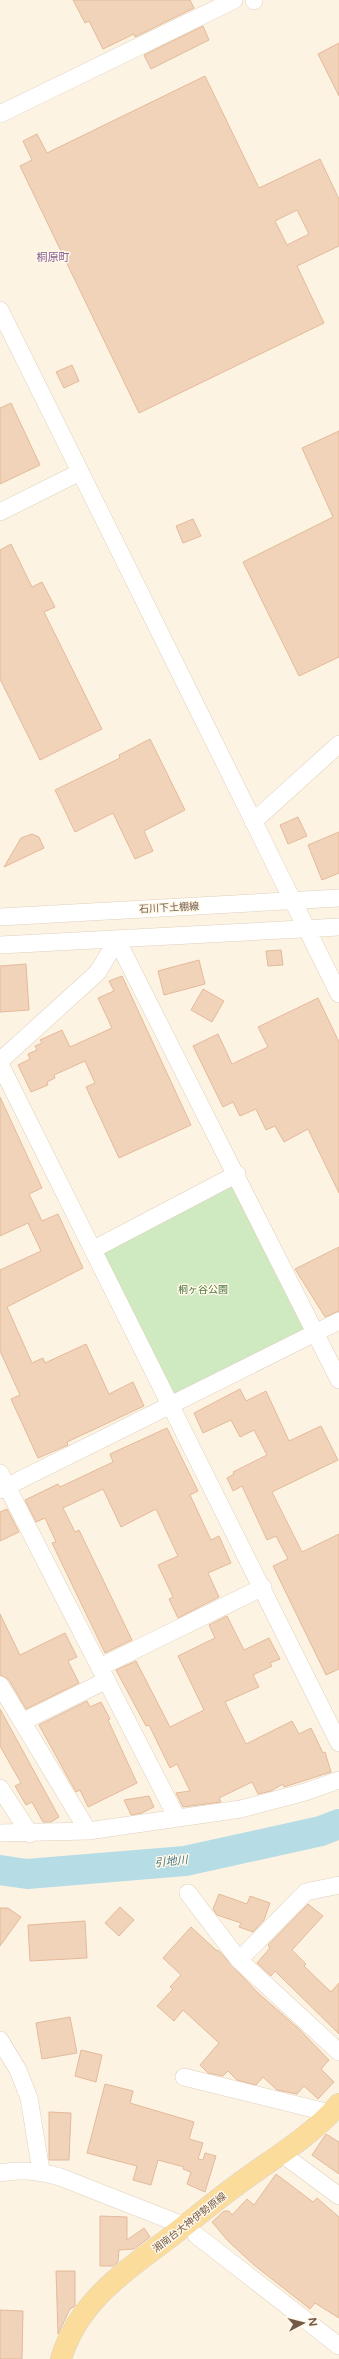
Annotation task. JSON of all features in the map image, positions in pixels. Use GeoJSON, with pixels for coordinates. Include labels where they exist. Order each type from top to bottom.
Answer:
{"type":"FeatureCollection","features":[{"type":"Feature","properties":{"kind":"main road","name":"湘南台大神伊勢原線"},"geometry":{"type":"LineString","coordinates":[[62,2359],[66,2343],[87,2307],[113,2280],[190,2231],[236,2185],[282,2154],[335,2108]]}},
{"type":"Feature","properties":{"kind":"street"},"geometry":{"type":"LineString","coordinates":[[0,114],[234,0]]}},
{"type":"Feature","properties":{"kind":"street"},"geometry":{"type":"LineString","coordinates":[[0,310],[339,994]]}},
{"type":"Feature","properties":{"kind":"street"},"geometry":{"type":"LineString","coordinates":[[0,512],[80,472]]}},
{"type":"Feature","properties":{"kind":"street"},"geometry":{"type":"LineString","coordinates":[[253,822],[339,744]]}},
{"type":"Feature","properties":{"kind":"street","name":"石川下土棚線"},"geometry":{"type":"LineString","coordinates":[[0,917],[339,898]]}},
{"type":"Feature","properties":{"kind":"street"},"geometry":{"type":"LineString","coordinates":[[0,945],[117,940],[339,926]]}},
{"type":"Feature","properties":{"kind":"street"},"geometry":{"type":"LineString","coordinates":[[117,940],[98,972],[0,1063],[94,1249],[170,1407],[263,1587],[339,1743]]}},
{"type":"Feature","properties":{"kind":"street"},"geometry":{"type":"LineString","coordinates":[[117,940],[237,1174],[339,1380]]}},
{"type":"Feature","properties":{"kind":"street"},"geometry":{"type":"LineString","coordinates":[[94,1249],[237,1174]]}},
{"type":"Feature","properties":{"kind":"street"},"geometry":{"type":"LineString","coordinates":[[177,1818],[104,1674],[2,1484],[170,1407],[339,1321]]}},
{"type":"Feature","properties":{"kind":"street"},"geometry":{"type":"LineString","coordinates":[[22,1722],[104,1674],[263,1587]]}},
{"type":"Feature","properties":{"kind":"street"},"geometry":{"type":"LineString","coordinates":[[0,1685],[88,1831]]}},
{"type":"Feature","properties":{"kind":"street"},"geometry":{"type":"LineString","coordinates":[[0,1833],[30,1834],[88,1831],[241,1809],[305,1792],[339,1780]]}},
{"type":"Feature","properties":{"kind":"street"},"geometry":{"type":"LineString","coordinates":[[0,1788],[30,1834]]}},
{"type":"Feature","properties":{"kind":"street"},"geometry":{"type":"LineString","coordinates":[[239,1960],[306,1892],[339,1885]]}},
{"type":"Feature","properties":{"kind":"street"},"geometry":{"type":"LineString","coordinates":[[188,1893],[239,1960],[339,2052]]}},
{"type":"Feature","properties":{"kind":"street"},"geometry":{"type":"LineString","coordinates":[[0,2040],[18,2070],[29,2098],[41,2171]]}},
{"type":"Feature","properties":{"kind":"street"},"geometry":{"type":"LineString","coordinates":[[184,2077],[335,2108]]}},
{"type":"Feature","properties":{"kind":"street"},"geometry":{"type":"LineString","coordinates":[[282,2154],[339,2196]]}},
{"type":"Feature","properties":{"kind":"street"},"geometry":{"type":"LineString","coordinates":[[0,2173],[26,2170],[41,2171],[127,2202],[190,2231],[339,2346]]}},
{"type":"Feature","properties":{"kind":"green space","name":"桐ヶ谷公園"},"geometry":{"type":"Polygon","coordinates":[[[237,1174],[315,1332],[170,1407],[94,1249],[237,1174]]]}},
{"type":"Feature","properties":{"kind":"building"},"geometry":{"type":"Polygon","coordinates":[[[73,0],[190,0],[194,8],[135,37],[134,34],[103,49],[89,21],[85,23],[73,0]]]}},
{"type":"Feature","properties":{"kind":"building"},"geometry":{"type":"Polygon","coordinates":[[[203,26],[209,40],[151,69],[144,55],[203,26]]]}},
{"type":"Feature","properties":{"kind":"building"},"geometry":{"type":"Polygon","coordinates":[[[339,43],[339,96],[318,54],[339,43]]]}},
{"type":"Feature","properties":{"kind":"building"},"geometry":{"type":"Polygon","coordinates":[[[205,76],[259,188],[320,159],[339,199],[339,246],[297,266],[324,323],[139,413],[20,166],[32,160],[23,141],[37,134],[47,153],[205,76]],[[297,210],[275,221],[287,245],[309,234],[297,210]]]}},
{"type":"Feature","properties":{"kind":"building"},"geometry":{"type":"Polygon","coordinates":[[[72,365],[79,381],[64,388],[56,372],[72,365]]]}},
{"type":"Feature","properties":{"kind":"building"},"geometry":{"type":"Polygon","coordinates":[[[11,403],[40,465],[0,484],[0,408],[11,403]]]}},
{"type":"Feature","properties":{"kind":"building"},"geometry":{"type":"Polygon","coordinates":[[[339,431],[339,657],[299,676],[243,562],[333,517],[302,448],[339,431]]]}},
{"type":"Feature","properties":{"kind":"building"},"geometry":{"type":"Polygon","coordinates":[[[193,519],[201,536],[183,543],[176,526],[193,519]]]}},
{"type":"Feature","properties":{"kind":"building"},"geometry":{"type":"Polygon","coordinates":[[[11,544],[32,587],[42,582],[55,607],[44,612],[102,729],[40,760],[0,679],[0,550],[11,544]]]}},
{"type":"Feature","properties":{"kind":"building"},"geometry":{"type":"Polygon","coordinates":[[[150,739],[185,810],[144,831],[153,851],[135,859],[113,813],[75,832],[55,790],[120,758],[119,755],[150,739]]]}},
{"type":"Feature","properties":{"kind":"building"},"geometry":{"type":"Polygon","coordinates":[[[298,817],[307,836],[288,844],[280,825],[298,817]]]}},
{"type":"Feature","properties":{"kind":"building"},"geometry":{"type":"Polygon","coordinates":[[[339,832],[339,873],[322,880],[308,845],[339,832]]]}},
{"type":"Feature","properties":{"kind":"building"},"geometry":{"type":"Polygon","coordinates":[[[32,834],[39,837],[44,848],[4,867],[21,838],[32,834]]]}},
{"type":"Feature","properties":{"kind":"building"},"geometry":{"type":"Polygon","coordinates":[[[281,950],[283,965],[268,966],[266,951],[281,950]]]}},
{"type":"Feature","properties":{"kind":"building"},"geometry":{"type":"Polygon","coordinates":[[[199,960],[205,984],[164,995],[158,971],[199,960]]]}},
{"type":"Feature","properties":{"kind":"building"},"geometry":{"type":"Polygon","coordinates":[[[26,964],[29,1010],[0,1012],[0,966],[26,964]]]}},
{"type":"Feature","properties":{"kind":"building"},"geometry":{"type":"Polygon","coordinates":[[[122,976],[191,1125],[119,1158],[86,1087],[95,1083],[85,1061],[54,1075],[55,1078],[47,1082],[48,1085],[31,1092],[18,1065],[30,1059],[28,1054],[37,1050],[35,1046],[42,1043],[40,1040],[62,1030],[70,1047],[112,1028],[98,998],[114,991],[109,981],[122,976]]]}},
{"type":"Feature","properties":{"kind":"building"},"geometry":{"type":"Polygon","coordinates":[[[203,989],[224,1001],[212,1022],[191,1010],[203,989]]]}},
{"type":"Feature","properties":{"kind":"building"},"geometry":{"type":"Polygon","coordinates":[[[318,998],[339,1042],[339,1193],[308,1129],[284,1142],[275,1126],[266,1130],[256,1109],[240,1116],[233,1102],[223,1107],[193,1046],[218,1034],[232,1064],[268,1047],[258,1027],[318,998]]]}},
{"type":"Feature","properties":{"kind":"building"},"geometry":{"type":"Polygon","coordinates":[[[0,1097],[42,1188],[29,1194],[42,1221],[58,1214],[83,1268],[7,1307],[32,1363],[43,1358],[45,1363],[86,1344],[109,1394],[133,1382],[144,1406],[67,1442],[68,1445],[38,1458],[11,1399],[20,1395],[0,1351],[0,1270],[41,1251],[28,1223],[0,1236],[0,1097]]]}},
{"type":"Feature","properties":{"kind":"building"},"geometry":{"type":"Polygon","coordinates":[[[339,1247],[339,1311],[325,1317],[295,1269],[339,1247]]]}},
{"type":"Feature","properties":{"kind":"building"},"geometry":{"type":"Polygon","coordinates":[[[240,1389],[246,1401],[266,1391],[289,1441],[321,1426],[338,1460],[272,1492],[302,1552],[339,1534],[339,1669],[326,1675],[273,1566],[288,1559],[276,1536],[267,1540],[242,1486],[233,1491],[227,1478],[234,1474],[233,1472],[267,1455],[254,1430],[240,1437],[231,1420],[203,1433],[194,1413],[240,1389]]]}},
{"type":"Feature","properties":{"kind":"building"},"geometry":{"type":"Polygon","coordinates":[[[167,1428],[198,1491],[190,1495],[211,1540],[219,1536],[231,1563],[208,1573],[219,1597],[178,1618],[169,1599],[173,1597],[158,1565],[178,1556],[156,1509],[121,1527],[103,1489],[63,1508],[75,1532],[79,1530],[132,1640],[105,1653],[52,1543],[56,1542],[45,1518],[36,1522],[25,1500],[58,1484],[60,1487],[113,1462],[110,1454],[167,1428]]]}},
{"type":"Feature","properties":{"kind":"building"},"geometry":{"type":"Polygon","coordinates":[[[7,1509],[19,1532],[0,1541],[0,1512],[7,1509]]]}},
{"type":"Feature","properties":{"kind":"building"},"geometry":{"type":"Polygon","coordinates":[[[0,1614],[20,1655],[65,1633],[77,1657],[68,1661],[79,1683],[26,1709],[9,1680],[0,1675],[0,1614]]]}},
{"type":"Feature","properties":{"kind":"building"},"geometry":{"type":"Polygon","coordinates":[[[227,1616],[244,1650],[269,1638],[280,1659],[270,1663],[272,1666],[253,1675],[259,1687],[225,1702],[246,1744],[292,1721],[299,1734],[311,1728],[323,1753],[325,1752],[331,1772],[284,1787],[283,1784],[271,1791],[258,1794],[252,1782],[219,1798],[221,1802],[183,1807],[176,1793],[190,1791],[177,1764],[170,1768],[149,1725],[146,1726],[116,1670],[136,1661],[170,1727],[204,1710],[178,1656],[215,1638],[209,1625],[227,1616]]]}},
{"type":"Feature","properties":{"kind":"building"},"geometry":{"type":"Polygon","coordinates":[[[87,1701],[90,1707],[101,1702],[110,1719],[108,1720],[137,1783],[88,1807],[80,1790],[76,1792],[39,1725],[87,1701]]]}},
{"type":"Feature","properties":{"kind":"building"},"geometry":{"type":"Polygon","coordinates":[[[0,1709],[59,1817],[51,1822],[43,1822],[32,1802],[26,1805],[15,1786],[21,1783],[0,1746],[0,1709]]]}},
{"type":"Feature","properties":{"kind":"building"},"geometry":{"type":"Polygon","coordinates":[[[149,1796],[154,1807],[142,1813],[131,1815],[124,1800],[149,1796]]]}},
{"type":"Feature","properties":{"kind":"building"},"geometry":{"type":"Polygon","coordinates":[[[219,1894],[247,1904],[250,1896],[270,1903],[264,1920],[253,1932],[239,1927],[241,1923],[217,1915],[213,1909],[219,1894]]]}},
{"type":"Feature","properties":{"kind":"building"},"geometry":{"type":"Polygon","coordinates":[[[308,1904],[323,1916],[292,1950],[306,1964],[304,1966],[331,1992],[339,1983],[339,2034],[275,1971],[271,1976],[257,1963],[270,1948],[268,1945],[308,1904]]]}},
{"type":"Feature","properties":{"kind":"building"},"geometry":{"type":"Polygon","coordinates":[[[120,1907],[134,1920],[119,1936],[105,1923],[120,1907]]]}},
{"type":"Feature","properties":{"kind":"building"},"geometry":{"type":"Polygon","coordinates":[[[0,1908],[8,1908],[21,1917],[0,1946],[0,1908]]]}},
{"type":"Feature","properties":{"kind":"building"},"geometry":{"type":"Polygon","coordinates":[[[85,1921],[87,1958],[30,1961],[28,1925],[85,1921]]]}},
{"type":"Feature","properties":{"kind":"building"},"geometry":{"type":"Polygon","coordinates":[[[191,1927],[219,1951],[257,1992],[299,2029],[329,2060],[321,2069],[334,2082],[318,2099],[304,2086],[297,2094],[277,2090],[263,2077],[256,2085],[237,2080],[228,2071],[223,2076],[208,2073],[200,2065],[219,2043],[183,2010],[174,2021],[157,2006],[173,1989],[170,1987],[181,1975],[163,1958],[191,1927]]]}},
{"type":"Feature","properties":{"kind":"building"},"geometry":{"type":"Polygon","coordinates":[[[70,2017],[77,2053],[42,2059],[36,2023],[70,2017]]]}},
{"type":"Feature","properties":{"kind":"building"},"geometry":{"type":"Polygon","coordinates":[[[81,2050],[102,2055],[96,2082],[75,2076],[81,2050]]]}},
{"type":"Feature","properties":{"kind":"building"},"geometry":{"type":"Polygon","coordinates":[[[105,2084],[133,2091],[130,2103],[194,2122],[189,2139],[203,2143],[198,2159],[203,2160],[205,2153],[216,2156],[205,2192],[187,2184],[191,2172],[183,2169],[184,2167],[158,2160],[151,2185],[133,2180],[137,2166],[87,2153],[105,2084]]]}},
{"type":"Feature","properties":{"kind":"building"},"geometry":{"type":"Polygon","coordinates":[[[49,2112],[71,2113],[69,2160],[49,2160],[49,2112]]]}},
{"type":"Feature","properties":{"kind":"building"},"geometry":{"type":"Polygon","coordinates":[[[326,2134],[339,2142],[339,2174],[312,2155],[326,2134]]]}},
{"type":"Feature","properties":{"kind":"building"},"geometry":{"type":"Polygon","coordinates":[[[276,2174],[313,2202],[317,2198],[339,2217],[339,2318],[315,2303],[310,2309],[254,2265],[228,2241],[212,2222],[224,2211],[229,2211],[232,2215],[247,2199],[254,2205],[276,2174]]]}},
{"type":"Feature","properties":{"kind":"building"},"geometry":{"type":"Polygon","coordinates":[[[100,2216],[127,2217],[127,2240],[144,2228],[150,2237],[134,2249],[119,2250],[118,2262],[113,2266],[100,2266],[100,2216]]]}},
{"type":"Feature","properties":{"kind":"building"},"geometry":{"type":"Polygon","coordinates":[[[56,2271],[75,2271],[75,2306],[70,2309],[58,2334],[56,2271]]]}},
{"type":"Feature","properties":{"kind":"building"},"geometry":{"type":"Polygon","coordinates":[[[0,2310],[23,2311],[22,2359],[0,2359],[0,2310]]]}},
{"type":"Feature","properties":{"kind":"waterway","name":"引地川"},"geometry":{"type":"LineString","coordinates":[[0,1870],[27,1874],[185,1861],[321,1831],[339,1824]]}},
{"type":"Feature","properties":{"kind":"district","name":"桐原町"},"geometry":{"type":"Point","coordinates":[53,257]}}]}
